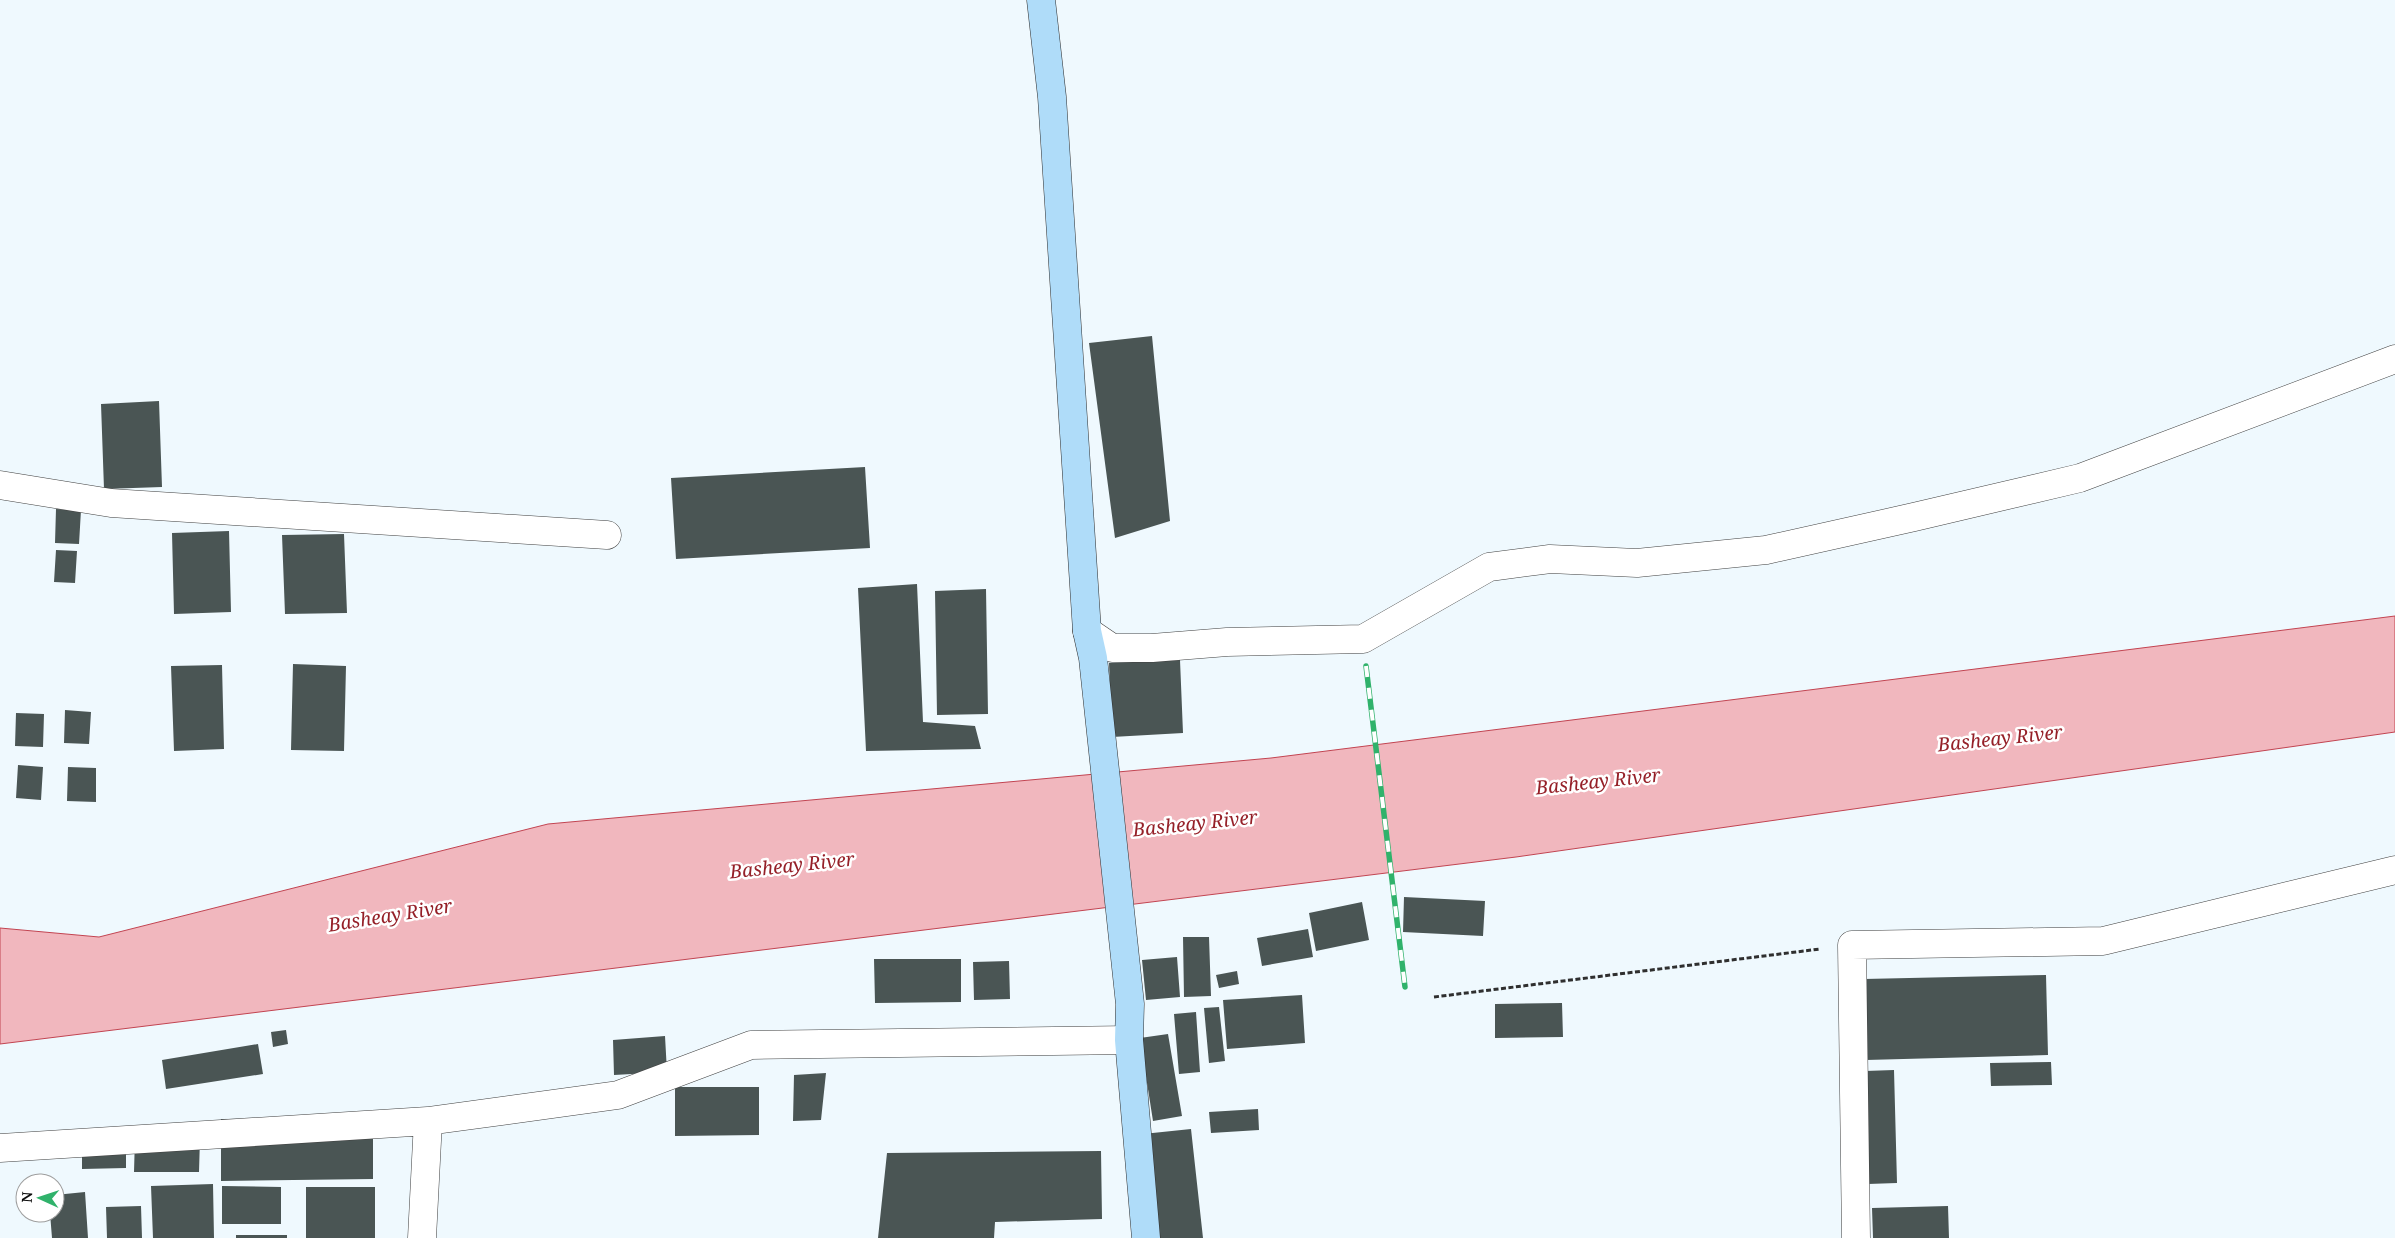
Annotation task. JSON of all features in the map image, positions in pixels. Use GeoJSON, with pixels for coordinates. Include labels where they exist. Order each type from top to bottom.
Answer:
{"type":"FeatureCollection","features":[{"type":"Feature","properties":{"kind":"street"},"geometry":{"type":"LineString","coordinates":[[1041,0],[1052,97],[1087,631],[1093,658],[1130,1004],[1129,1040],[1146,1238]]}},
{"type":"Feature","properties":{"kind":"street"},"geometry":{"type":"LineString","coordinates":[[1087,631],[1112,648],[1152,648],[1227,642],[1363,639],[1489,567],[1550,559],[1637,563],[1766,550],[2080,478],[2395,358]]}},
{"type":"Feature","properties":{"kind":"street"},"geometry":{"type":"LineString","coordinates":[[0,485],[111,504],[607,535]]}},
{"type":"Feature","properties":{"kind":"street"},"geometry":{"type":"LineString","coordinates":[[1856,1238],[1852,946],[2103,941],[2395,870]]}},
{"type":"Feature","properties":{"kind":"street"},"geometry":{"type":"LineString","coordinates":[[0,1148],[428,1121],[618,1095],[751,1045],[1129,1040]]}},
{"type":"Feature","properties":{"kind":"street"},"geometry":{"type":"LineString","coordinates":[[422,1238],[428,1121]]}},
{"type":"Feature","properties":{"kind":"path"},"geometry":{"type":"LineString","coordinates":[[1434,997],[1852,946]]}},
{"type":"Feature","properties":{"kind":"water","name":"Basheay River"},"geometry":{"type":"Polygon","coordinates":[[[2395,616],[2395,732],[1516,857],[0,1044],[0,928],[99,937],[548,824],[1271,758],[2395,616]]]}},
{"type":"Feature","properties":{"kind":"building"},"geometry":{"type":"Polygon","coordinates":[[[1152,336],[1170,521],[1115,538],[1089,343],[1152,336]]]}},
{"type":"Feature","properties":{"kind":"building"},"geometry":{"type":"Polygon","coordinates":[[[159,401],[162,487],[104,489],[101,404],[159,401]]]}},
{"type":"Feature","properties":{"kind":"building"},"geometry":{"type":"Polygon","coordinates":[[[865,467],[870,548],[676,559],[671,478],[865,467]]]}},
{"type":"Feature","properties":{"kind":"building"},"geometry":{"type":"Polygon","coordinates":[[[56,509],[81,510],[79,544],[55,543],[56,509]]]}},
{"type":"Feature","properties":{"kind":"building"},"geometry":{"type":"Polygon","coordinates":[[[229,531],[231,612],[174,614],[172,533],[229,531]]]}},
{"type":"Feature","properties":{"kind":"building"},"geometry":{"type":"Polygon","coordinates":[[[344,534],[347,613],[285,614],[282,535],[344,534]]]}},
{"type":"Feature","properties":{"kind":"building"},"geometry":{"type":"Polygon","coordinates":[[[56,550],[77,551],[75,583],[54,582],[56,550]]]}},
{"type":"Feature","properties":{"kind":"building"},"geometry":{"type":"Polygon","coordinates":[[[917,584],[923,722],[975,726],[981,749],[866,751],[858,588],[917,584]]]}},
{"type":"Feature","properties":{"kind":"building"},"geometry":{"type":"Polygon","coordinates":[[[986,589],[988,714],[937,715],[935,591],[986,589]]]}},
{"type":"Feature","properties":{"kind":"building"},"geometry":{"type":"Polygon","coordinates":[[[1180,660],[1183,733],[1112,737],[1109,663],[1180,660]]]}},
{"type":"Feature","properties":{"kind":"building"},"geometry":{"type":"Polygon","coordinates":[[[293,664],[346,666],[344,751],[291,750],[293,664]]]}},
{"type":"Feature","properties":{"kind":"building"},"geometry":{"type":"Polygon","coordinates":[[[222,665],[224,749],[174,751],[171,666],[222,665]]]}},
{"type":"Feature","properties":{"kind":"building"},"geometry":{"type":"Polygon","coordinates":[[[65,710],[91,712],[89,744],[64,743],[65,710]]]}},
{"type":"Feature","properties":{"kind":"building"},"geometry":{"type":"Polygon","coordinates":[[[16,713],[44,714],[43,747],[15,746],[16,713]]]}},
{"type":"Feature","properties":{"kind":"building"},"geometry":{"type":"Polygon","coordinates":[[[18,765],[43,767],[41,800],[16,798],[18,765]]]}},
{"type":"Feature","properties":{"kind":"building"},"geometry":{"type":"Polygon","coordinates":[[[68,767],[96,768],[96,802],[67,801],[68,767]]]}},
{"type":"Feature","properties":{"kind":"building"},"geometry":{"type":"Polygon","coordinates":[[[1404,897],[1485,901],[1483,936],[1403,932],[1404,897]]]}},
{"type":"Feature","properties":{"kind":"building"},"geometry":{"type":"Polygon","coordinates":[[[1362,902],[1369,940],[1316,951],[1309,913],[1362,902]]]}},
{"type":"Feature","properties":{"kind":"building"},"geometry":{"type":"Polygon","coordinates":[[[1308,929],[1313,957],[1262,966],[1257,938],[1308,929]]]}},
{"type":"Feature","properties":{"kind":"building"},"geometry":{"type":"Polygon","coordinates":[[[1183,937],[1209,937],[1211,996],[1184,997],[1183,937]]]}},
{"type":"Feature","properties":{"kind":"building"},"geometry":{"type":"Polygon","coordinates":[[[1177,957],[1180,997],[1146,1000],[1142,960],[1177,957]]]}},
{"type":"Feature","properties":{"kind":"building"},"geometry":{"type":"Polygon","coordinates":[[[874,959],[961,959],[961,1002],[875,1003],[874,959]]]}},
{"type":"Feature","properties":{"kind":"building"},"geometry":{"type":"Polygon","coordinates":[[[1009,961],[1010,999],[974,1000],[973,962],[1009,961]]]}},
{"type":"Feature","properties":{"kind":"building"},"geometry":{"type":"Polygon","coordinates":[[[1237,971],[1239,984],[1219,988],[1216,975],[1237,971]]]}},
{"type":"Feature","properties":{"kind":"building"},"geometry":{"type":"Polygon","coordinates":[[[2046,975],[2048,1055],[1866,1060],[1864,979],[2046,975]]]}},
{"type":"Feature","properties":{"kind":"building"},"geometry":{"type":"Polygon","coordinates":[[[1302,995],[1305,1043],[1227,1049],[1223,1000],[1302,995]]]}},
{"type":"Feature","properties":{"kind":"building"},"geometry":{"type":"Polygon","coordinates":[[[1562,1003],[1563,1037],[1495,1038],[1495,1004],[1562,1003]]]}},
{"type":"Feature","properties":{"kind":"building"},"geometry":{"type":"Polygon","coordinates":[[[1219,1007],[1225,1061],[1209,1063],[1204,1008],[1219,1007]]]}},
{"type":"Feature","properties":{"kind":"building"},"geometry":{"type":"Polygon","coordinates":[[[1196,1012],[1200,1072],[1179,1074],[1174,1014],[1196,1012]]]}},
{"type":"Feature","properties":{"kind":"building"},"geometry":{"type":"Polygon","coordinates":[[[286,1030],[288,1044],[273,1047],[271,1032],[286,1030]]]}},
{"type":"Feature","properties":{"kind":"building"},"geometry":{"type":"Polygon","coordinates":[[[1168,1034],[1182,1116],[1153,1121],[1140,1038],[1168,1034]]]}},
{"type":"Feature","properties":{"kind":"building"},"geometry":{"type":"Polygon","coordinates":[[[665,1036],[667,1072],[614,1075],[613,1040],[665,1036]]]}},
{"type":"Feature","properties":{"kind":"building"},"geometry":{"type":"Polygon","coordinates":[[[258,1044],[263,1074],[166,1089],[162,1060],[258,1044]]]}},
{"type":"Feature","properties":{"kind":"building"},"geometry":{"type":"Polygon","coordinates":[[[2051,1062],[2052,1085],[1991,1086],[1990,1063],[2051,1062]]]}},
{"type":"Feature","properties":{"kind":"building"},"geometry":{"type":"Polygon","coordinates":[[[1894,1070],[1897,1183],[1868,1184],[1865,1071],[1894,1070]]]}},
{"type":"Feature","properties":{"kind":"building"},"geometry":{"type":"Polygon","coordinates":[[[826,1073],[821,1120],[793,1121],[794,1075],[826,1073]]]}},
{"type":"Feature","properties":{"kind":"building"},"geometry":{"type":"Polygon","coordinates":[[[675,1087],[759,1087],[759,1135],[675,1136],[675,1087]]]}},
{"type":"Feature","properties":{"kind":"building"},"geometry":{"type":"Polygon","coordinates":[[[1258,1109],[1259,1130],[1211,1133],[1209,1112],[1258,1109]]]}},
{"type":"Feature","properties":{"kind":"building"},"geometry":{"type":"Polygon","coordinates":[[[373,1118],[373,1179],[221,1181],[221,1119],[373,1118]]]}},
{"type":"Feature","properties":{"kind":"building"},"geometry":{"type":"Polygon","coordinates":[[[1191,1129],[1203,1238],[1154,1238],[1143,1134],[1191,1129]]]}},
{"type":"Feature","properties":{"kind":"building"},"geometry":{"type":"Polygon","coordinates":[[[126,1133],[126,1168],[82,1169],[82,1134],[126,1133]]]}},
{"type":"Feature","properties":{"kind":"building"},"geometry":{"type":"Polygon","coordinates":[[[135,1137],[200,1138],[199,1172],[134,1172],[135,1137]]]}},
{"type":"Feature","properties":{"kind":"building"},"geometry":{"type":"Polygon","coordinates":[[[1101,1151],[1102,1219],[995,1222],[994,1238],[878,1238],[887,1153],[1101,1151]]]}},
{"type":"Feature","properties":{"kind":"building"},"geometry":{"type":"Polygon","coordinates":[[[213,1184],[214,1238],[153,1238],[151,1186],[213,1184]]]}},
{"type":"Feature","properties":{"kind":"building"},"geometry":{"type":"Polygon","coordinates":[[[222,1186],[281,1187],[281,1224],[222,1224],[222,1186]]]}},
{"type":"Feature","properties":{"kind":"building"},"geometry":{"type":"Polygon","coordinates":[[[306,1187],[375,1187],[375,1238],[306,1238],[306,1187]]]}},
{"type":"Feature","properties":{"kind":"building"},"geometry":{"type":"Polygon","coordinates":[[[85,1192],[88,1238],[52,1238],[51,1223],[65,1223],[65,1194],[85,1192]]]}},
{"type":"Feature","properties":{"kind":"building"},"geometry":{"type":"Polygon","coordinates":[[[141,1206],[142,1238],[107,1238],[106,1207],[141,1206]]]}},
{"type":"Feature","properties":{"kind":"building"},"geometry":{"type":"Polygon","coordinates":[[[1948,1206],[1949,1238],[1873,1238],[1872,1208],[1948,1206]]]}},
{"type":"Feature","properties":{"kind":"building"},"geometry":{"type":"Polygon","coordinates":[[[236,1235],[287,1235],[287,1238],[236,1238],[236,1235]]]}},
{"type":"Feature","properties":{"kind":"railway"},"geometry":{"type":"LineString","coordinates":[[1366,666],[1405,987]]}}]}
